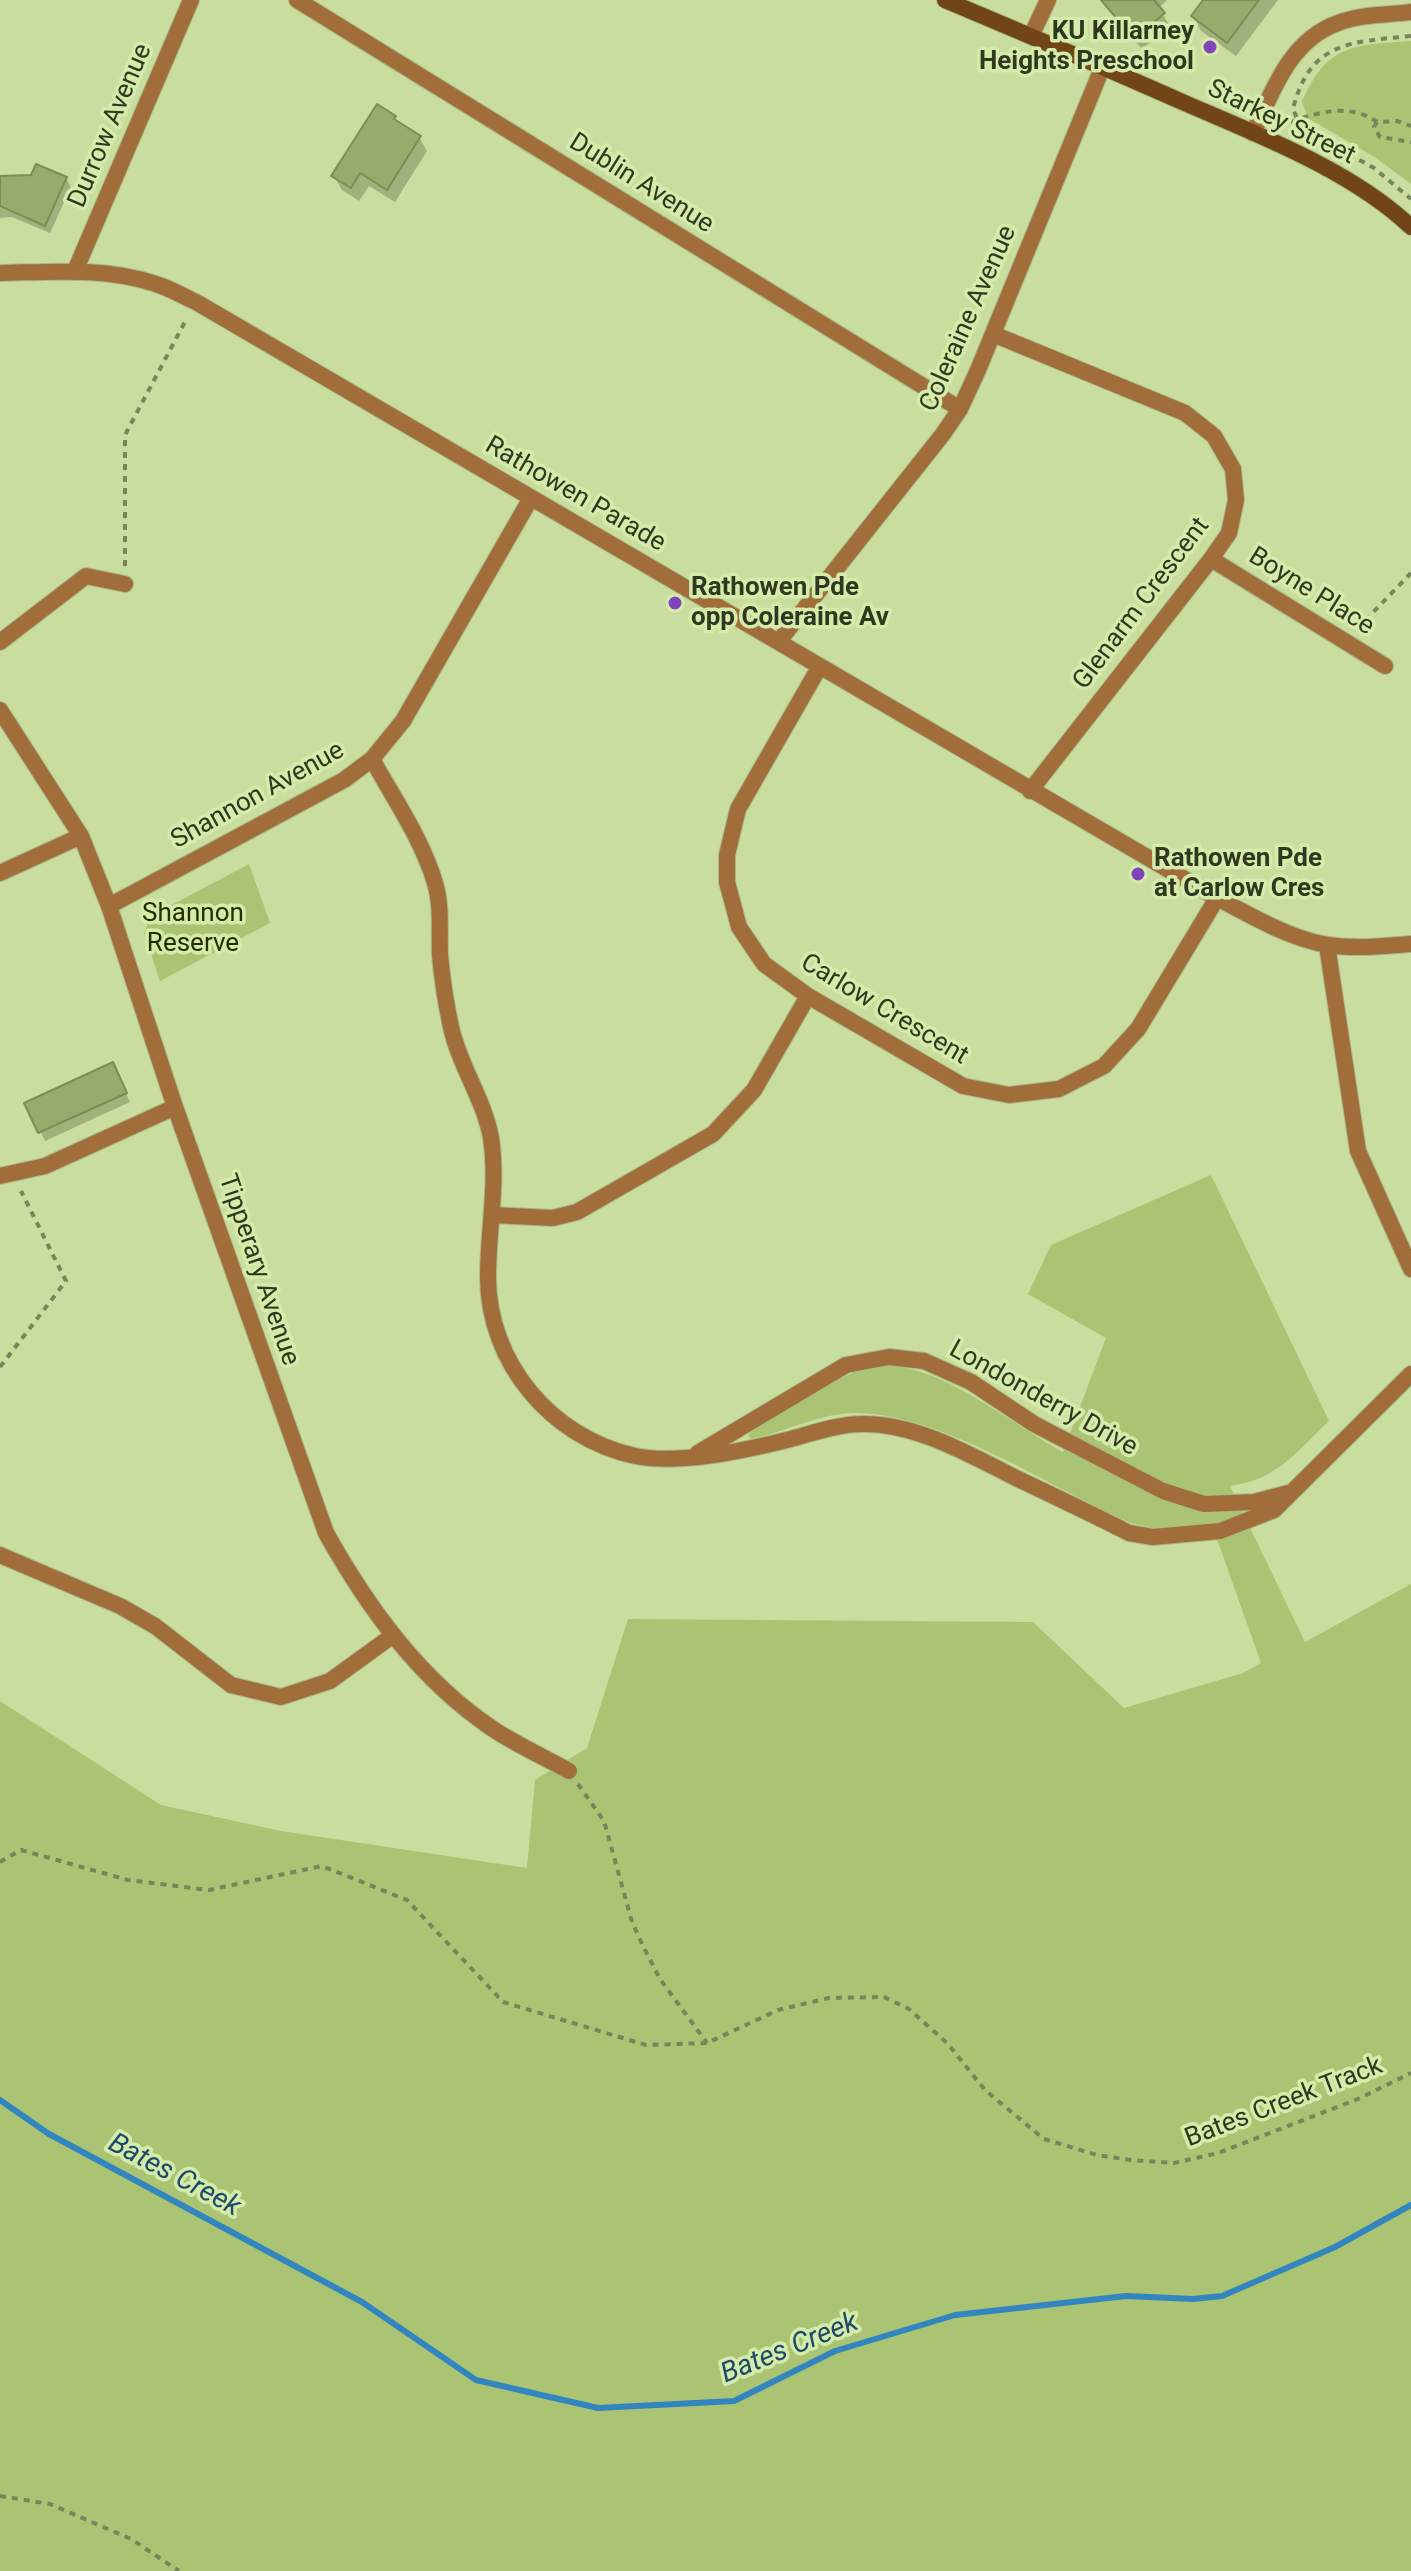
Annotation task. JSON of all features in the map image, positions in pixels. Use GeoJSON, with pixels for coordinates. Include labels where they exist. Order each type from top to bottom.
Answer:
{"type":"FeatureCollection","features":[{"type":"Feature","properties":{"kind":"street","name":"Durrow Avenue"},"geometry":{"type":"LineString","coordinates":[[75,271],[191,0]]}},
{"type":"Feature","properties":{"kind":"street","name":"Dublin Avenue"},"geometry":{"type":"LineString","coordinates":[[297,0],[960,409]]}},
{"type":"Feature","properties":{"kind":"street","name":"Starkey Street"},"geometry":{"type":"LineString","coordinates":[[945,0],[1253,133],[1341,177],[1411,227]]}},
{"type":"Feature","properties":{"kind":"street"},"geometry":{"type":"LineString","coordinates":[[1031,36],[1048,0]]}},
{"type":"Feature","properties":{"kind":"street"},"geometry":{"type":"LineString","coordinates":[[1253,133],[1290,60],[1302,45],[1336,23],[1358,17],[1411,12]]}},
{"type":"Feature","properties":{"kind":"street","name":"Coleraine Avenue"},"geometry":{"type":"LineString","coordinates":[[779,641],[960,409],[1103,66]]}},
{"type":"Feature","properties":{"kind":"street","name":"Rathowen Parade"},"geometry":{"type":"LineString","coordinates":[[0,273],[75,271],[137,279],[158,284],[196,302],[1217,898],[1263,921],[1327,945],[1368,947],[1411,944]]}},
{"type":"Feature","properties":{"kind":"street","name":"Glenarm Crescent"},"geometry":{"type":"LineString","coordinates":[[993,334],[1185,413],[1214,436],[1233,469],[1236,500],[1229,533],[1211,559],[1030,791]]}},
{"type":"Feature","properties":{"kind":"street","name":"Shannon Avenue"},"geometry":{"type":"LineString","coordinates":[[109,906],[344,780],[372,759],[403,721],[531,498]]}},
{"type":"Feature","properties":{"kind":"street","name":"Boyne Place"},"geometry":{"type":"LineString","coordinates":[[1211,559],[1385,666]]}},
{"type":"Feature","properties":{"kind":"street"},"geometry":{"type":"LineString","coordinates":[[0,642],[86,576],[125,584]]}},
{"type":"Feature","properties":{"kind":"street","name":"Carlow Crescent"},"geometry":{"type":"LineString","coordinates":[[820,666],[738,809],[727,855],[727,882],[739,927],[764,964],[808,996],[963,1086],[1009,1095],[1059,1089],[1104,1066],[1138,1029],[1217,898]]}},
{"type":"Feature","properties":{"kind":"street","name":"Tipperary Avenue"},"geometry":{"type":"LineString","coordinates":[[0,710],[81,836],[109,906],[175,1107],[326,1533],[354,1584],[392,1636],[447,1692],[493,1729],[569,1771]]}},
{"type":"Feature","properties":{"kind":"street","name":"Londonderry Drive"},"geometry":{"type":"LineString","coordinates":[[372,759],[423,853],[435,884],[440,917],[440,957],[452,1030],[483,1107],[491,1138],[492,1215],[488,1278],[491,1309],[504,1353],[532,1396],[568,1429],[635,1456],[672,1458],[744,1451],[861,1424],[898,1428],[964,1452],[1129,1533],[1153,1537],[1220,1531],[1274,1510],[1411,1374]]}},
{"type":"Feature","properties":{"kind":"street"},"geometry":{"type":"LineString","coordinates":[[0,873],[81,836]]}},
{"type":"Feature","properties":{"kind":"street"},"geometry":{"type":"LineString","coordinates":[[1327,945],[1358,1151],[1411,1269]]}},
{"type":"Feature","properties":{"kind":"street"},"geometry":{"type":"LineString","coordinates":[[492,1215],[553,1218],[577,1212],[713,1134],[754,1090],[808,996]]}},
{"type":"Feature","properties":{"kind":"street"},"geometry":{"type":"LineString","coordinates":[[6,1175],[45,1166],[175,1107]]}},
{"type":"Feature","properties":{"kind":"street","name":"Londonderry Drive"},"geometry":{"type":"LineString","coordinates":[[693,1456],[846,1365],[889,1357],[924,1361],[971,1382],[1034,1424],[1163,1491],[1204,1504],[1254,1502],[1294,1491]]}},
{"type":"Feature","properties":{"kind":"street"},"geometry":{"type":"LineString","coordinates":[[0,1555],[120,1606],[155,1626],[231,1685],[281,1697],[330,1681],[392,1636]]}},
{"type":"Feature","properties":{"kind":"path"},"geometry":{"type":"LineString","coordinates":[[1293,121],[1296,97],[1310,69],[1322,57],[1351,42],[1411,36]]}},
{"type":"Feature","properties":{"kind":"path"},"geometry":{"type":"LineString","coordinates":[[1293,121],[1318,111],[1343,111],[1368,115],[1377,122],[1397,121],[1411,126]]}},
{"type":"Feature","properties":{"kind":"path"},"geometry":{"type":"LineString","coordinates":[[1293,121],[1309,134],[1374,168],[1411,199]]}},
{"type":"Feature","properties":{"kind":"path"},"geometry":{"type":"LineString","coordinates":[[1377,122],[1374,127],[1380,137],[1411,142]]}},
{"type":"Feature","properties":{"kind":"path"},"geometry":{"type":"LineString","coordinates":[[125,584],[125,435],[196,302]]}},
{"type":"Feature","properties":{"kind":"path"},"geometry":{"type":"LineString","coordinates":[[1345,642],[1411,573]]}},
{"type":"Feature","properties":{"kind":"path"},"geometry":{"type":"LineString","coordinates":[[0,1367],[66,1281],[6,1175]]}},
{"type":"Feature","properties":{"kind":"path"},"geometry":{"type":"LineString","coordinates":[[569,1771],[604,1821],[632,1922],[660,1979],[707,2043]]}},
{"type":"Feature","properties":{"kind":"path"},"geometry":{"type":"LineString","coordinates":[[0,1862],[21,1850],[128,1880],[209,1890],[322,1866],[407,1900],[503,2002],[646,2045],[707,2043]]}},
{"type":"Feature","properties":{"kind":"path","name":"Bates Creek Track"},"geometry":{"type":"LineString","coordinates":[[707,2043],[778,2010],[829,1998],[884,1997],[909,2009],[948,2044],[985,2090],[1044,2139],[1097,2155],[1174,2163],[1218,2153],[1274,2132],[1358,2099],[1411,2073]]}},
{"type":"Feature","properties":{"kind":"path"},"geometry":{"type":"LineString","coordinates":[[0,2496],[50,2504],[131,2539],[179,2571]]}},
{"type":"Feature","properties":{"kind":"green space"},"geometry":{"type":"Polygon","coordinates":[[[1411,41],[1411,184],[1376,158],[1308,118],[1302,102],[1321,69],[1344,51],[1373,44],[1411,41]]]}},
{"type":"Feature","properties":{"kind":"green space","name":"Shannon Reserve"},"geometry":{"type":"Polygon","coordinates":[[[249,864],[270,923],[160,981],[144,933],[151,916],[249,864]]]}},
{"type":"Feature","properties":{"kind":"green space"},"geometry":{"type":"Polygon","coordinates":[[[1211,1175],[1329,1421],[1276,1469],[1255,1480],[1230,1486],[1305,1642],[1411,1584],[1411,2571],[0,2571],[0,1701],[161,1805],[281,1831],[527,1868],[535,1780],[587,1748],[628,1619],[1033,1622],[1124,1708],[1243,1673],[1261,1663],[1212,1525],[1154,1528],[1131,1523],[961,1439],[891,1417],[845,1414],[751,1439],[748,1435],[778,1414],[848,1375],[868,1368],[889,1366],[911,1369],[956,1387],[1063,1452],[1106,1338],[1028,1294],[1051,1245],[1211,1175]]]}},
{"type":"Feature","properties":{"kind":"building"},"geometry":{"type":"Polygon","coordinates":[[[1101,0],[1154,0],[1165,13],[1134,39],[1101,0]]]}},
{"type":"Feature","properties":{"kind":"building"},"geometry":{"type":"Polygon","coordinates":[[[1203,0],[1259,0],[1227,43],[1191,16],[1203,0]]]}},
{"type":"Feature","properties":{"kind":"building"},"geometry":{"type":"Polygon","coordinates":[[[377,104],[421,136],[387,190],[360,173],[351,188],[331,176],[377,104]]]}},
{"type":"Feature","properties":{"kind":"building"},"geometry":{"type":"Polygon","coordinates":[[[36,164],[67,177],[45,226],[0,206],[0,176],[31,175],[36,164]]]}},
{"type":"Feature","properties":{"kind":"building"},"geometry":{"type":"Polygon","coordinates":[[[113,1062],[127,1093],[38,1133],[24,1103],[113,1062]]]}},
{"type":"Feature","properties":{"kind":"waterway","name":"Bates Creek"},"geometry":{"type":"LineString","coordinates":[[0,2100],[49,2134],[362,2302],[476,2380],[598,2408],[734,2401],[835,2351],[955,2315],[1126,2296],[1193,2299],[1222,2296],[1335,2247],[1411,2205]]}},
{"type":"Feature","properties":{"kind":"place","name":"KU Killarney Heights Preschool"},"geometry":{"type":"Point","coordinates":[1210,47]}},
{"type":"Feature","properties":{"kind":"place","name":"Rathowen Pde opp Coleraine Av"},"geometry":{"type":"Point","coordinates":[675,603]}},
{"type":"Feature","properties":{"kind":"place","name":"Rathowen Pde at Carlow Cres"},"geometry":{"type":"Point","coordinates":[1138,874]}}]}
